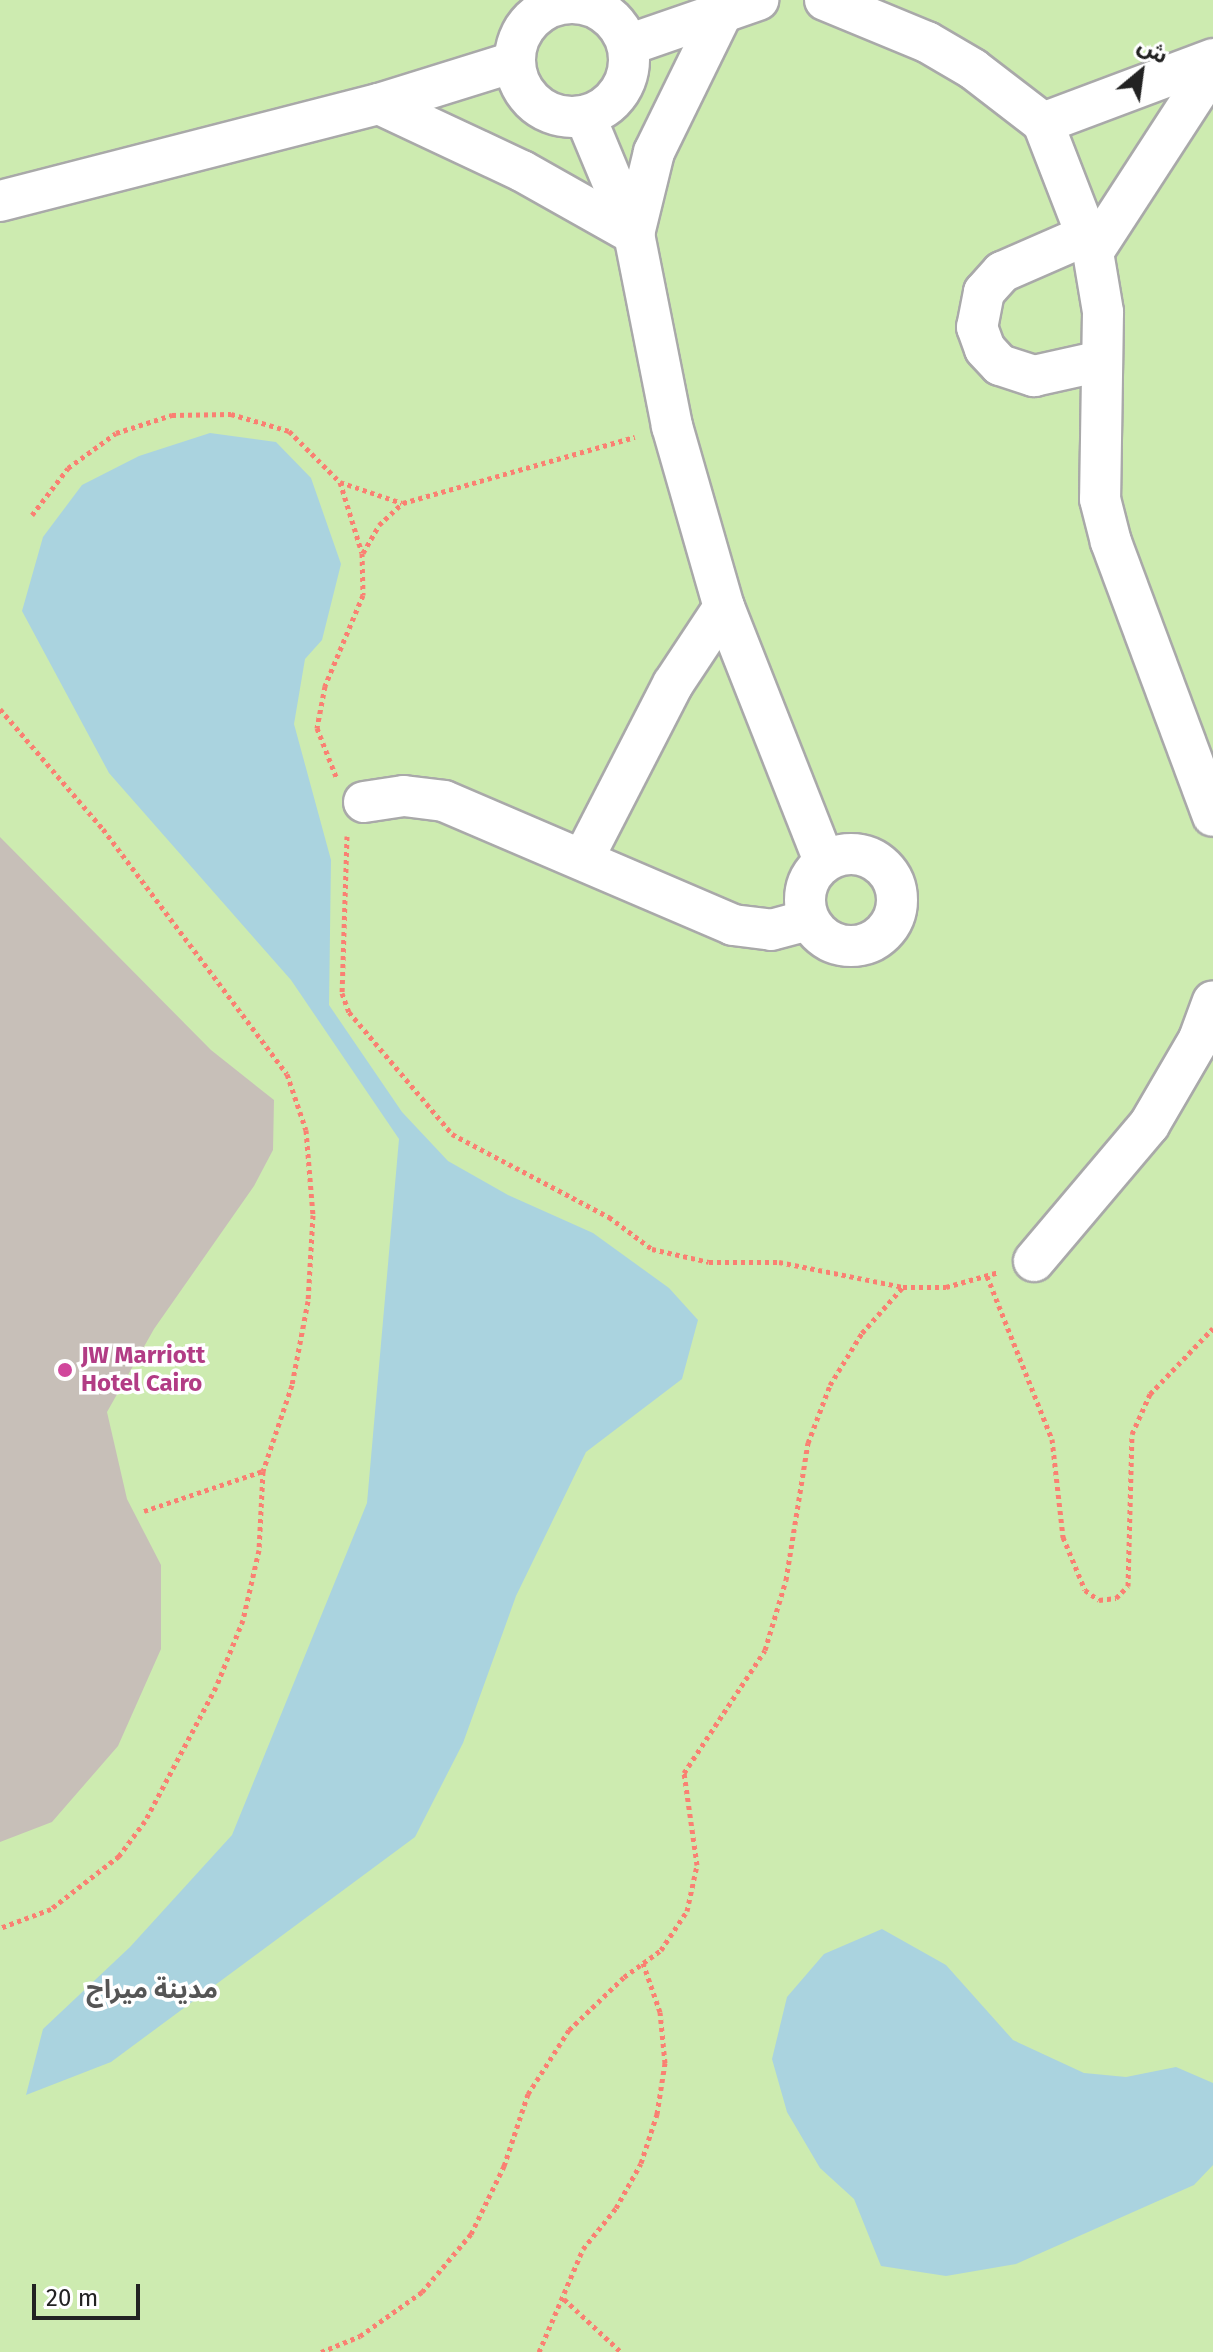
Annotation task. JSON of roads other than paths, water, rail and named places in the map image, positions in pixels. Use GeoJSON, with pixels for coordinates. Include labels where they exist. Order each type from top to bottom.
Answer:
{"type":"FeatureCollection","features":[{"type":"Feature","properties":{"kind":"street"},"geometry":{"type":"LineString","coordinates":[[825,0],[927,42],[973,69],[1043,123],[1091,243],[1103,312],[1100,486],[1111,542],[1213,816]]}},
{"type":"Feature","properties":{"kind":"street"},"geometry":{"type":"LineString","coordinates":[[560,1],[589,4],[607,13],[628,45],[630,69],[622,90],[606,107],[585,116],[559,116],[536,106],[520,86],[514,62],[518,39],[531,18],[560,1]]}},
{"type":"Feature","properties":{"kind":"street"},"geometry":{"type":"LineString","coordinates":[[628,45],[741,5]]}},
{"type":"Feature","properties":{"kind":"street"},"geometry":{"type":"LineString","coordinates":[[634,234],[654,152],[741,5]]}},
{"type":"Feature","properties":{"kind":"street"},"geometry":{"type":"LineString","coordinates":[[1043,123],[1213,59]]}},
{"type":"Feature","properties":{"kind":"street"},"geometry":{"type":"LineString","coordinates":[[0,201],[379,104],[514,62]]}},
{"type":"Feature","properties":{"kind":"street"},"geometry":{"type":"LineString","coordinates":[[1101,361],[1034,376],[1000,365],[985,349],[977,327],[984,292],[1002,272],[1091,243],[1213,67]]}},
{"type":"Feature","properties":{"kind":"street"},"geometry":{"type":"LineString","coordinates":[[379,104],[522,171],[634,234]]}},
{"type":"Feature","properties":{"kind":"street"},"geometry":{"type":"LineString","coordinates":[[585,116],[634,234],[672,426],[724,607],[824,861]]}},
{"type":"Feature","properties":{"kind":"street"},"geometry":{"type":"LineString","coordinates":[[583,859],[658,710],[724,607]]}},
{"type":"Feature","properties":{"kind":"street"},"geometry":{"type":"LineString","coordinates":[[349,804],[404,796],[444,801],[733,925],[771,930],[808,920]]}},
{"type":"Feature","properties":{"kind":"street"},"geometry":{"type":"LineString","coordinates":[[855,853],[884,867],[893,880],[896,912],[878,939],[855,946],[831,942],[808,920],[805,888],[824,861],[855,853]]}},
{"type":"Feature","properties":{"kind":"street"},"geometry":{"type":"LineString","coordinates":[[1034,1261],[1149,1125],[1199,1039],[1213,1001]]}},
{"type":"Feature","properties":{"kind":"water"},"geometry":{"type":"Polygon","coordinates":[[[210,433],[276,442],[311,478],[341,564],[322,640],[305,659],[294,724],[331,860],[329,1005],[402,1112],[448,1161],[508,1195],[593,1233],[669,1288],[698,1320],[682,1379],[586,1452],[516,1596],[463,1743],[415,1837],[111,2062],[26,2095],[43,2029],[130,1947],[232,1835],[367,1503],[399,1139],[291,980],[109,773],[22,611],[43,537],[82,485],[139,456],[210,433]]]}},
{"type":"Feature","properties":{"kind":"water"},"geometry":{"type":"Polygon","coordinates":[[[882,1929],[946,1965],[1013,2040],[1084,2073],[1126,2077],[1176,2067],[1213,2083],[1213,2165],[1194,2185],[1016,2264],[946,2276],[881,2266],[854,2199],[820,2168],[787,2112],[772,2059],[787,1997],[824,1954],[882,1929]]]}},
{"type":"Feature","properties":{"kind":"place","name":"JW Marriott Hotel Cairo"},"geometry":{"type":"Point","coordinates":[65,1370]}},
{"type":"Feature","properties":{"kind":"district","name":"مدينة ميراج"},"geometry":{"type":"Point","coordinates":[152,1990]}}]}
